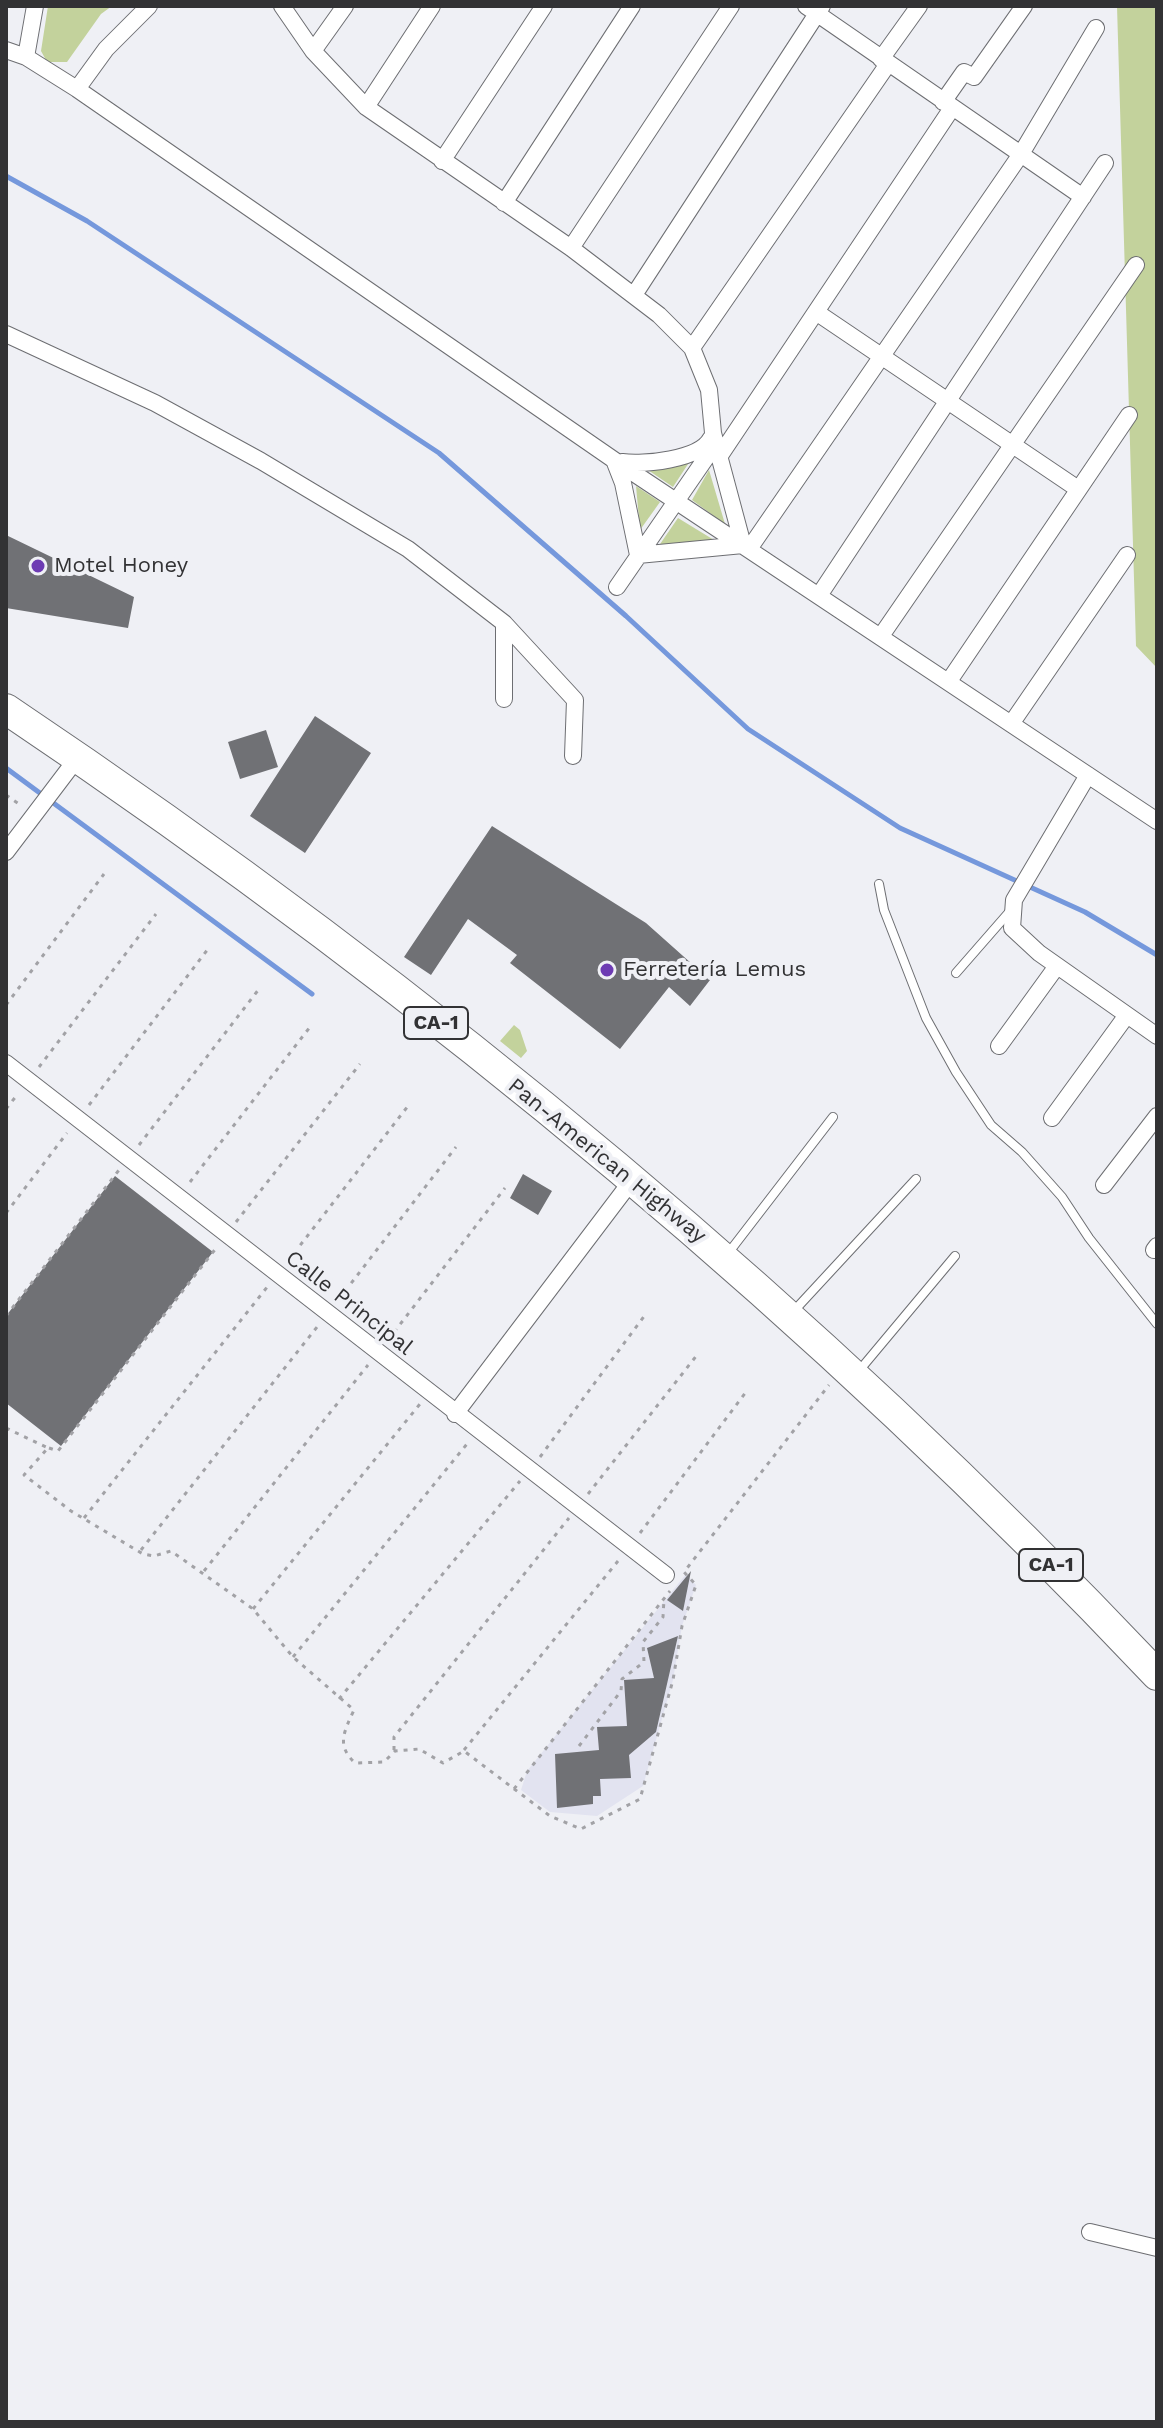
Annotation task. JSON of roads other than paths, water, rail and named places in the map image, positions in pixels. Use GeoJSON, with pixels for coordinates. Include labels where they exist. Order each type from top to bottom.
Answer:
{"type":"FeatureCollection","features":[{"type":"Feature","properties":{"kind":"highway","name":"Pan-American Highway"},"geometry":{"type":"LineString","coordinates":[[6,709],[78,757],[342,948],[633,1179],[725,1258],[995,1510],[1157,1675]]}},
{"type":"Feature","properties":{"kind":"street"},"geometry":{"type":"LineString","coordinates":[[26,57],[35,6]]}},
{"type":"Feature","properties":{"kind":"street"},"geometry":{"type":"LineString","coordinates":[[77,89],[114,40],[149,6]]}},
{"type":"Feature","properties":{"kind":"street"},"geometry":{"type":"LineString","coordinates":[[282,6],[313,51],[366,107],[571,248],[634,295],[692,348],[709,390],[713,433],[746,547]]}},
{"type":"Feature","properties":{"kind":"street"},"geometry":{"type":"LineString","coordinates":[[313,51],[345,6]]}},
{"type":"Feature","properties":{"kind":"street"},"geometry":{"type":"LineString","coordinates":[[366,107],[432,6]]}},
{"type":"Feature","properties":{"kind":"street"},"geometry":{"type":"LineString","coordinates":[[442,161],[544,6]]}},
{"type":"Feature","properties":{"kind":"street"},"geometry":{"type":"LineString","coordinates":[[504,203],[632,6]]}},
{"type":"Feature","properties":{"kind":"street"},"geometry":{"type":"LineString","coordinates":[[571,248],[731,6]]}},
{"type":"Feature","properties":{"kind":"street"},"geometry":{"type":"LineString","coordinates":[[692,348],[885,62],[919,6]]}},
{"type":"Feature","properties":{"kind":"street"},"geometry":{"type":"LineString","coordinates":[[719,457],[948,105],[964,72],[974,77],[1024,6]]}},
{"type":"Feature","properties":{"kind":"street"},"geometry":{"type":"LineString","coordinates":[[634,295],[815,9],[885,62],[1083,197]]}},
{"type":"Feature","properties":{"kind":"street"},"geometry":{"type":"LineString","coordinates":[[746,547],[1021,154],[1096,28]]}},
{"type":"Feature","properties":{"kind":"street"},"geometry":{"type":"LineString","coordinates":[[6,50],[26,57],[77,89],[614,460],[1157,820]]}},
{"type":"Feature","properties":{"kind":"street"},"geometry":{"type":"LineString","coordinates":[[820,594],[1105,163]]}},
{"type":"Feature","properties":{"kind":"street"},"geometry":{"type":"LineString","coordinates":[[881,636],[1136,265]]}},
{"type":"Feature","properties":{"kind":"street"},"geometry":{"type":"LineString","coordinates":[[816,312],[1078,489]]}},
{"type":"Feature","properties":{"kind":"street"},"geometry":{"type":"LineString","coordinates":[[6,334],[155,403],[261,461],[408,549],[504,623],[575,700],[573,756]]}},
{"type":"Feature","properties":{"kind":"street"},"geometry":{"type":"LineString","coordinates":[[949,681],[1129,415]]}},
{"type":"Feature","properties":{"kind":"street"},"geometry":{"type":"LineString","coordinates":[[614,460],[642,465],[658,462],[707,445],[713,433]]}},
{"type":"Feature","properties":{"kind":"street"},"geometry":{"type":"LineString","coordinates":[[617,587],[708,455],[713,433]]}},
{"type":"Feature","properties":{"kind":"street"},"geometry":{"type":"LineString","coordinates":[[614,460],[623,483],[638,555]]}},
{"type":"Feature","properties":{"kind":"street"},"geometry":{"type":"LineString","coordinates":[[638,555],[746,547]]}},
{"type":"Feature","properties":{"kind":"street"},"geometry":{"type":"LineString","coordinates":[[1011,724],[1127,555]]}},
{"type":"Feature","properties":{"kind":"street"},"geometry":{"type":"LineString","coordinates":[[504,623],[504,699]]}},
{"type":"Feature","properties":{"kind":"street"},"geometry":{"type":"LineString","coordinates":[[6,852],[78,757]]}},
{"type":"Feature","properties":{"kind":"street"},"geometry":{"type":"LineString","coordinates":[[1088,775],[1014,903],[1012,928],[1057,966],[1157,1036]]}},
{"type":"Feature","properties":{"kind":"street"},"geometry":{"type":"LineString","coordinates":[[999,1046],[1057,966]]}},
{"type":"Feature","properties":{"kind":"street"},"geometry":{"type":"LineString","coordinates":[[1052,1118],[1127,1015]]}},
{"type":"Feature","properties":{"kind":"street","name":"Calle Principal"},"geometry":{"type":"LineString","coordinates":[[6,1063],[428,1394],[666,1575]]}},
{"type":"Feature","properties":{"kind":"street"},"geometry":{"type":"LineString","coordinates":[[1104,1185],[1157,1116]]}},
{"type":"Feature","properties":{"kind":"street"},"geometry":{"type":"LineString","coordinates":[[455,1414],[633,1179]]}},
{"type":"Feature","properties":{"kind":"street"},"geometry":{"type":"LineString","coordinates":[[1090,2232],[1157,2248]]}},
{"type":"Feature","properties":{"kind":"lane"},"geometry":{"type":"LineString","coordinates":[[879,884],[884,910],[926,1018],[956,1072],[991,1125],[1022,1152],[1062,1197],[1089,1238],[1157,1324]]}},
{"type":"Feature","properties":{"kind":"lane"},"geometry":{"type":"LineString","coordinates":[[956,973],[1014,903]]}},
{"type":"Feature","properties":{"kind":"lane"},"geometry":{"type":"LineString","coordinates":[[725,1258],[833,1117]]}},
{"type":"Feature","properties":{"kind":"lane"},"geometry":{"type":"LineString","coordinates":[[788,1317],[916,1179]]}},
{"type":"Feature","properties":{"kind":"lane"},"geometry":{"type":"LineString","coordinates":[[847,1373],[955,1256]]}},
{"type":"Feature","properties":{"kind":"waterway"},"geometry":{"type":"LineString","coordinates":[[6,176],[87,221],[439,453],[626,616],[748,729],[900,828],[1085,912],[1157,955]]}},
{"type":"Feature","properties":{"kind":"waterway"},"geometry":{"type":"LineString","coordinates":[[6,768],[312,994]]}},
{"type":"Feature","properties":{"kind":"place","name":"Motel Honey"},"geometry":{"type":"Point","coordinates":[38,566]}},
{"type":"Feature","properties":{"kind":"place","name":"Ferretería Lemus"},"geometry":{"type":"Point","coordinates":[607,970]}}]}
